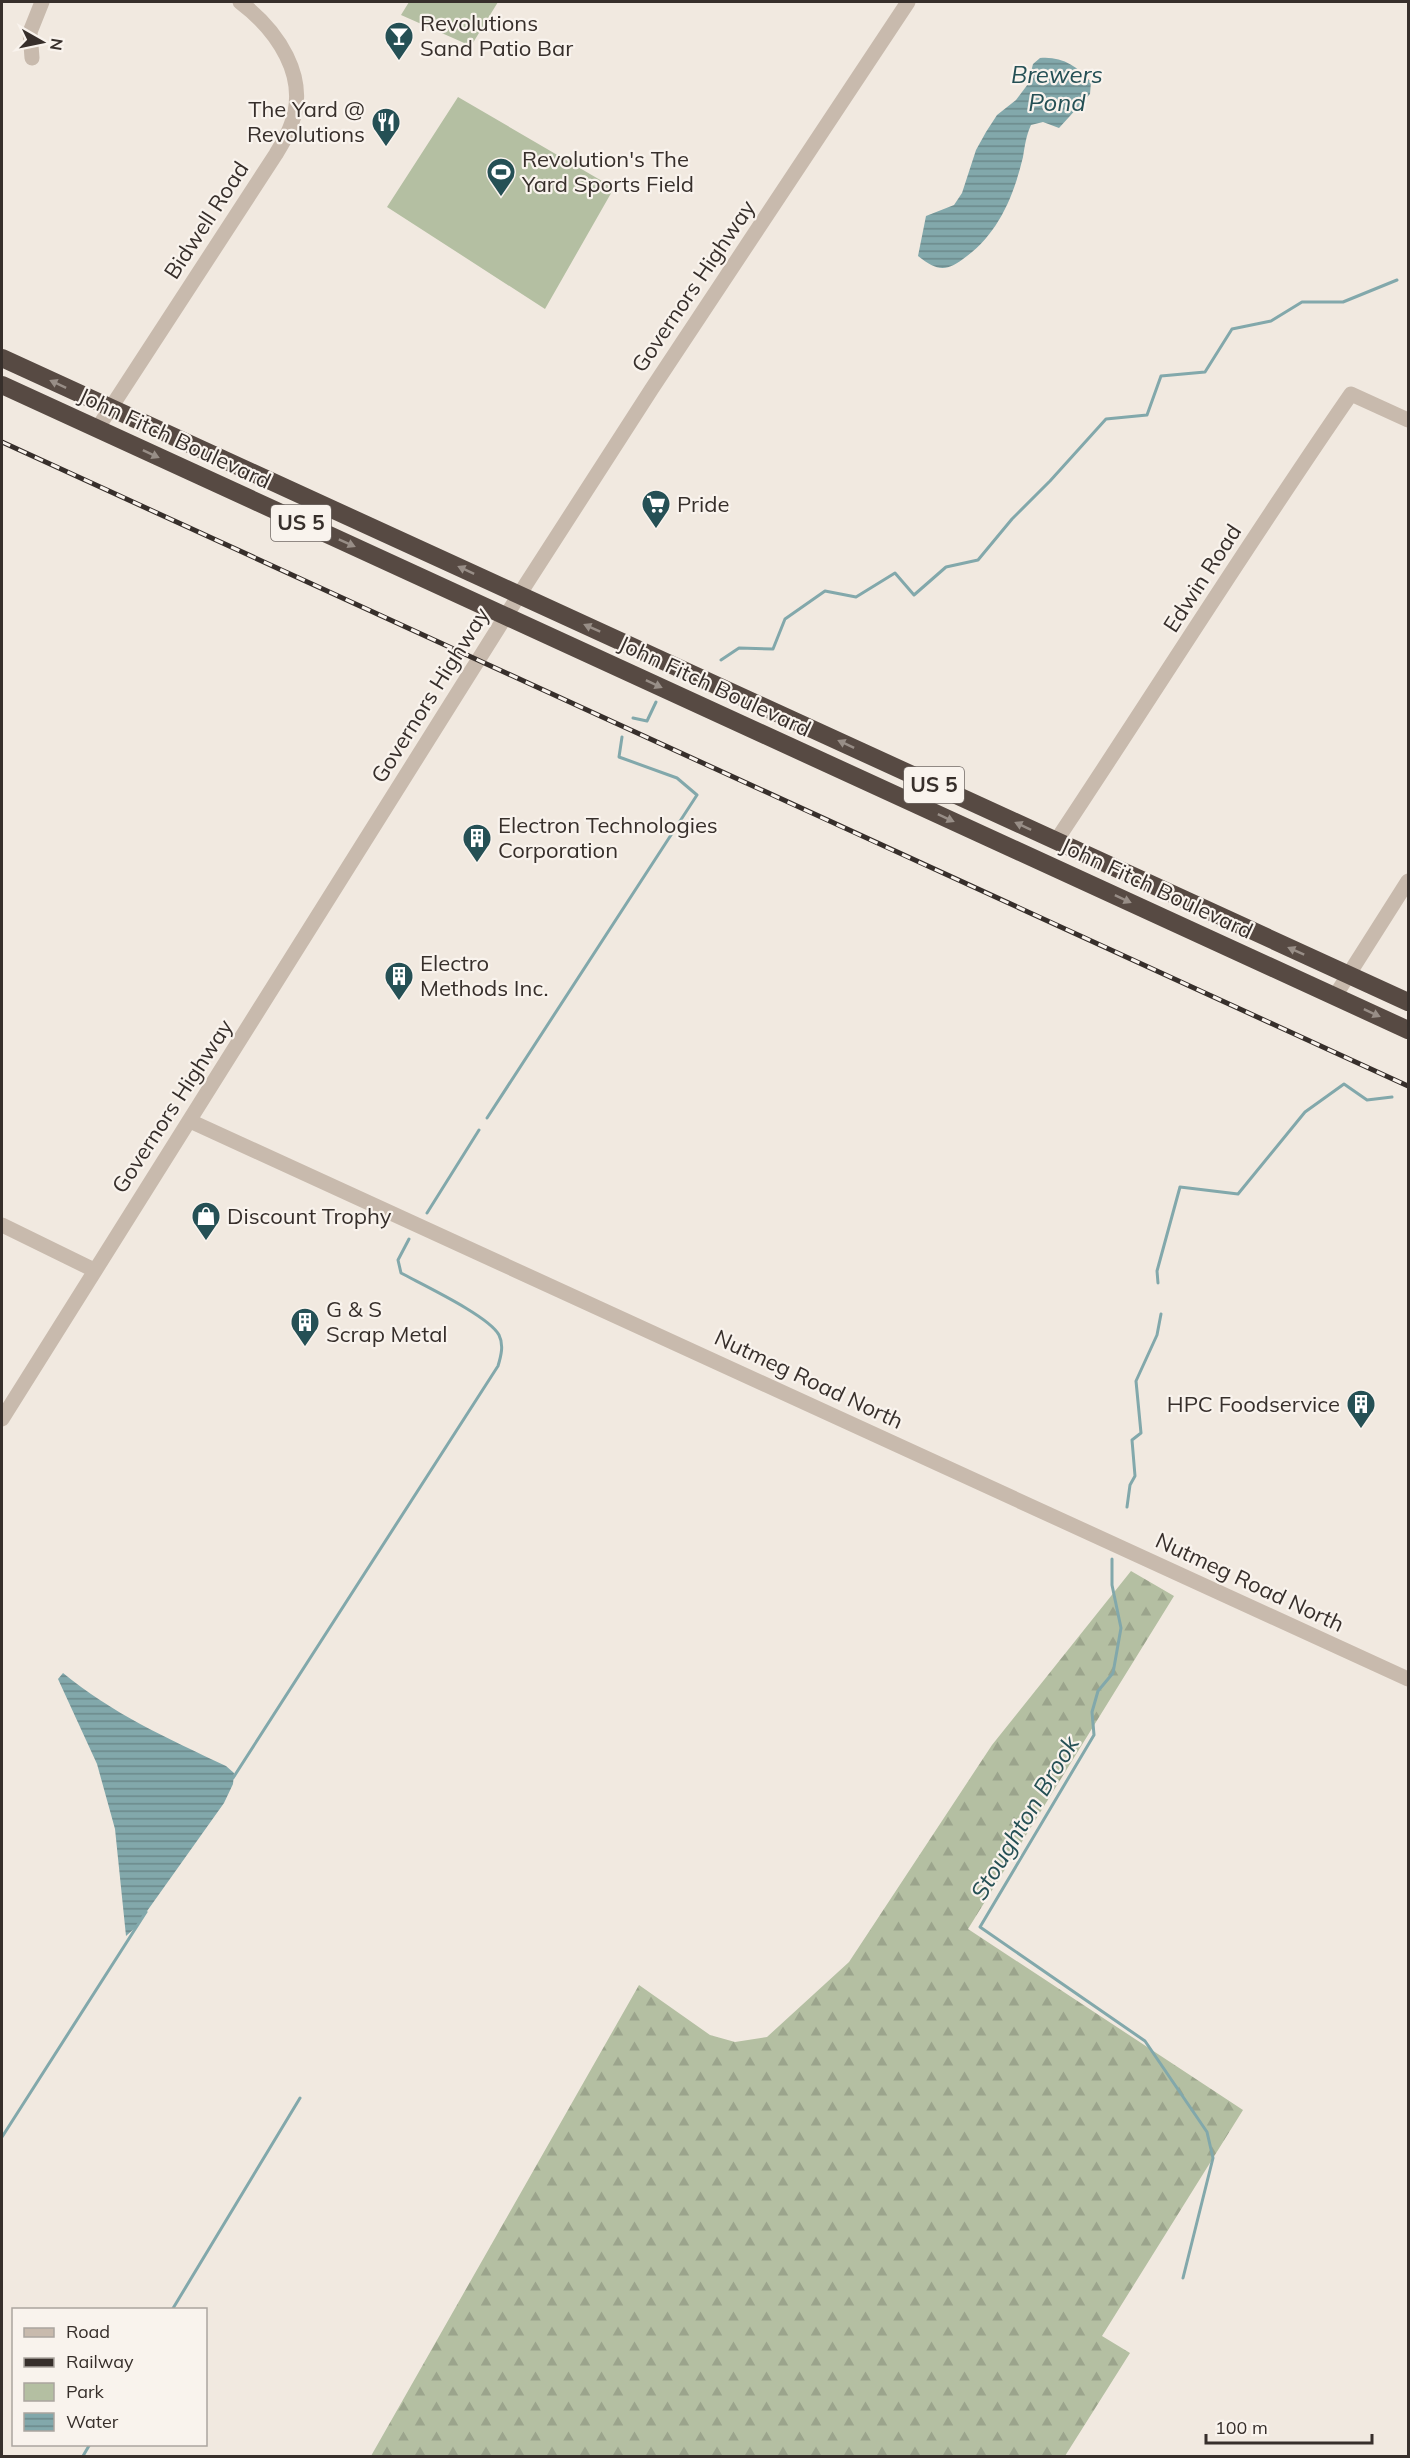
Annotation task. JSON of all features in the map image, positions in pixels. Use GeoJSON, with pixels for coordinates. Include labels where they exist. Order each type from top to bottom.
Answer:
{"type":"FeatureCollection","features":[{"type":"Feature","properties":{"kind":"highway","name":"John Fitch Boulevard"},"geometry":{"type":"LineString","coordinates":[[2,358],[1408,1002]]}},
{"type":"Feature","properties":{"kind":"highway","name":"John Fitch Boulevard"},"geometry":{"type":"LineString","coordinates":[[2,385],[1408,1030]]}},
{"type":"Feature","properties":{"kind":"street"},"geometry":{"type":"LineString","coordinates":[[32,58],[30,32],[42,2]]}},
{"type":"Feature","properties":{"kind":"street","name":"Bidwell Road"},"geometry":{"type":"LineString","coordinates":[[98,429],[276,154],[292,125],[298,96],[290,62],[276,37],[251,10],[240,2]]}},
{"type":"Feature","properties":{"kind":"street","name":"Governors Highway"},"geometry":{"type":"LineString","coordinates":[[2,1419],[519,595],[908,2]]}},
{"type":"Feature","properties":{"kind":"street","name":"Edwin Road"},"geometry":{"type":"LineString","coordinates":[[1056,841],[1221,592],[1284,491],[1351,394],[1408,420]]}},
{"type":"Feature","properties":{"kind":"street"},"geometry":{"type":"LineString","coordinates":[[1335,996],[1408,881]]}},
{"type":"Feature","properties":{"kind":"street","name":"Nutmeg Road North"},"geometry":{"type":"LineString","coordinates":[[190,1121],[1408,1679]]}},
{"type":"Feature","properties":{"kind":"street"},"geometry":{"type":"LineString","coordinates":[[2,1226],[94,1270]]}},
{"type":"Feature","properties":{"kind":"green space"},"geometry":{"type":"Polygon","coordinates":[[[409,2],[498,2],[471,46],[401,15],[409,2]]]}},
{"type":"Feature","properties":{"kind":"green space","name":"Revolution's The Yard Sports Field"},"geometry":{"type":"Polygon","coordinates":[[[458,97],[614,188],[545,309],[387,207],[458,97]]]}},
{"type":"Feature","properties":{"kind":"green space"},"geometry":{"type":"Polygon","coordinates":[[[1131,1571],[1174,1596],[968,1929],[1243,2110],[1102,2336],[1130,2353],[1065,2456],[371,2456],[639,1985],[710,2035],[735,2042],[767,2037],[849,1962],[992,1745],[1131,1571]]]}},
{"type":"Feature","properties":{"kind":"water","name":"Brewers Pond"},"geometry":{"type":"Polygon","coordinates":[[[1040,58],[1062,60],[1075,67],[1091,82],[1090,94],[1059,128],[1043,122],[1031,125],[1010,199],[988,236],[954,265],[942,268],[931,265],[918,256],[926,216],[954,205],[962,193],[976,150],[986,132],[997,115],[1016,100],[1028,84],[1033,64],[1040,58]]]}},
{"type":"Feature","properties":{"kind":"water"},"geometry":{"type":"Polygon","coordinates":[[[63,1673],[121,1713],[226,1766],[234,1773],[233,1784],[224,1803],[135,1928],[126,1936],[115,1829],[97,1764],[58,1679],[63,1673]]]}},
{"type":"Feature","properties":{"kind":"waterway"},"geometry":{"type":"LineString","coordinates":[[721,660],[739,648],[773,649],[785,619],[825,591],[856,597],[895,573],[914,595],[946,567],[978,560],[1012,519],[1106,419],[1147,415],[1161,376],[1205,372],[1232,329],[1271,321],[1302,302],[1343,302],[1397,280]]}},
{"type":"Feature","properties":{"kind":"waterway"},"geometry":{"type":"LineString","coordinates":[[633,718],[647,721],[656,702]]}},
{"type":"Feature","properties":{"kind":"waterway"},"geometry":{"type":"LineString","coordinates":[[487,1118],[697,795],[677,778],[619,757],[622,737]]}},
{"type":"Feature","properties":{"kind":"waterway","name":"Stoughton Brook"},"geometry":{"type":"LineString","coordinates":[[1158,1283],[1157,1271],[1180,1187],[1238,1194],[1305,1112],[1344,1084],[1367,1100],[1392,1097]]}},
{"type":"Feature","properties":{"kind":"waterway"},"geometry":{"type":"LineString","coordinates":[[427,1213],[479,1130]]}},
{"type":"Feature","properties":{"kind":"waterway"},"geometry":{"type":"LineString","coordinates":[[233,1778],[498,1366],[501,1343],[493,1327],[469,1310],[401,1273],[398,1260],[409,1239]]}},
{"type":"Feature","properties":{"kind":"waterway","name":"Stoughton Brook"},"geometry":{"type":"LineString","coordinates":[[1127,1507],[1130,1485],[1135,1476],[1132,1440],[1141,1433],[1136,1381],[1157,1335],[1161,1314]]}},
{"type":"Feature","properties":{"kind":"waterway","name":"Stoughton Brook"},"geometry":{"type":"LineString","coordinates":[[1112,1559],[1112,1585],[1121,1628],[1113,1673],[1098,1691],[1092,1712],[1094,1735],[980,1927],[1145,2041],[1207,2132],[1213,2158],[1183,2278]]}},
{"type":"Feature","properties":{"kind":"waterway"},"geometry":{"type":"LineString","coordinates":[[2,2137],[146,1912]]}},
{"type":"Feature","properties":{"kind":"waterway"},"geometry":{"type":"LineString","coordinates":[[173,2308],[300,2098]]}},
{"type":"Feature","properties":{"kind":"waterway"},"geometry":{"type":"LineString","coordinates":[[83,2456],[89,2446]]}},
{"type":"Feature","properties":{"kind":"railway"},"geometry":{"type":"LineString","coordinates":[[2,442],[1408,1086]]}},
{"type":"Feature","properties":{"kind":"place","name":"Revolutions Sand Patio Bar"},"geometry":{"type":"Point","coordinates":[399,62]}},
{"type":"Feature","properties":{"kind":"place","name":"The Yard @ Revolutions"},"geometry":{"type":"Point","coordinates":[386,148]}},
{"type":"Feature","properties":{"kind":"place","name":"Revolution's The Yard Sports Field"},"geometry":{"type":"Point","coordinates":[501,198]}},
{"type":"Feature","properties":{"kind":"place","name":"Pride"},"geometry":{"type":"Point","coordinates":[656,530]}},
{"type":"Feature","properties":{"kind":"place","name":"Electron Technologies Corporation"},"geometry":{"type":"Point","coordinates":[477,864]}},
{"type":"Feature","properties":{"kind":"place","name":"Electro Methods Inc."},"geometry":{"type":"Point","coordinates":[399,1002]}},
{"type":"Feature","properties":{"kind":"place","name":"Discount Trophy"},"geometry":{"type":"Point","coordinates":[206,1242]}},
{"type":"Feature","properties":{"kind":"place","name":"G & S Scrap Metal"},"geometry":{"type":"Point","coordinates":[305,1348]}},
{"type":"Feature","properties":{"kind":"place","name":"HPC Foodservice"},"geometry":{"type":"Point","coordinates":[1361,1430]}}]}
